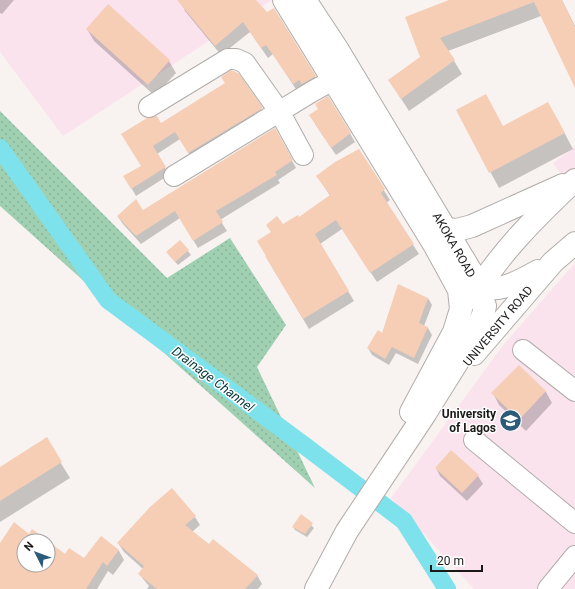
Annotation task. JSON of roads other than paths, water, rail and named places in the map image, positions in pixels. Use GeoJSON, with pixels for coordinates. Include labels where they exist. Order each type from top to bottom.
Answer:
{"type":"FeatureCollection","features":[{"type":"Feature","properties":{"kind":"main road"},"geometry":{"type":"LineString","coordinates":[[284,0],[435,246],[459,290],[460,309],[454,332]]}},
{"type":"Feature","properties":{"kind":"main road","name":"AKOKA ROAD"},"geometry":{"type":"LineString","coordinates":[[306,0],[336,47],[472,273],[485,306],[483,315],[470,342],[425,414],[372,492]]}},
{"type":"Feature","properties":{"kind":"main road"},"geometry":{"type":"LineString","coordinates":[[446,229],[457,230],[472,226],[575,180]]}},
{"type":"Feature","properties":{"kind":"main road"},"geometry":{"type":"LineString","coordinates":[[316,589],[348,531],[372,492],[415,404],[479,288],[501,258],[575,180]]}},
{"type":"Feature","properties":{"kind":"main road","name":"UNIVERSITY ROAD"},"geometry":{"type":"LineString","coordinates":[[425,414],[493,330],[553,262],[575,243]]}},
{"type":"Feature","properties":{"kind":"main road"},"geometry":{"type":"LineString","coordinates":[[449,273],[464,282],[479,288],[504,288],[514,285],[553,262]]}},
{"type":"Feature","properties":{"kind":"street"},"geometry":{"type":"LineString","coordinates":[[149,107],[228,58],[236,59],[245,63],[279,112],[303,155]]}},
{"type":"Feature","properties":{"kind":"street"},"geometry":{"type":"LineString","coordinates":[[174,176],[313,90],[333,80]]}},
{"type":"Feature","properties":{"kind":"street"},"geometry":{"type":"LineString","coordinates":[[523,350],[575,391]]}},
{"type":"Feature","properties":{"kind":"street"},"geometry":{"type":"LineString","coordinates":[[474,440],[575,523]]}},
{"type":"Feature","properties":{"kind":"street"},"geometry":{"type":"LineString","coordinates":[[548,589],[575,556]]}},
{"type":"Feature","properties":{"kind":"waterway","name":"Drainage Channel"},"geometry":{"type":"LineString","coordinates":[[0,148],[108,300],[404,521],[447,589]]}},
{"type":"Feature","properties":{"kind":"place","name":"University of Lagos"},"geometry":{"type":"Point","coordinates":[511,421]}}]}
